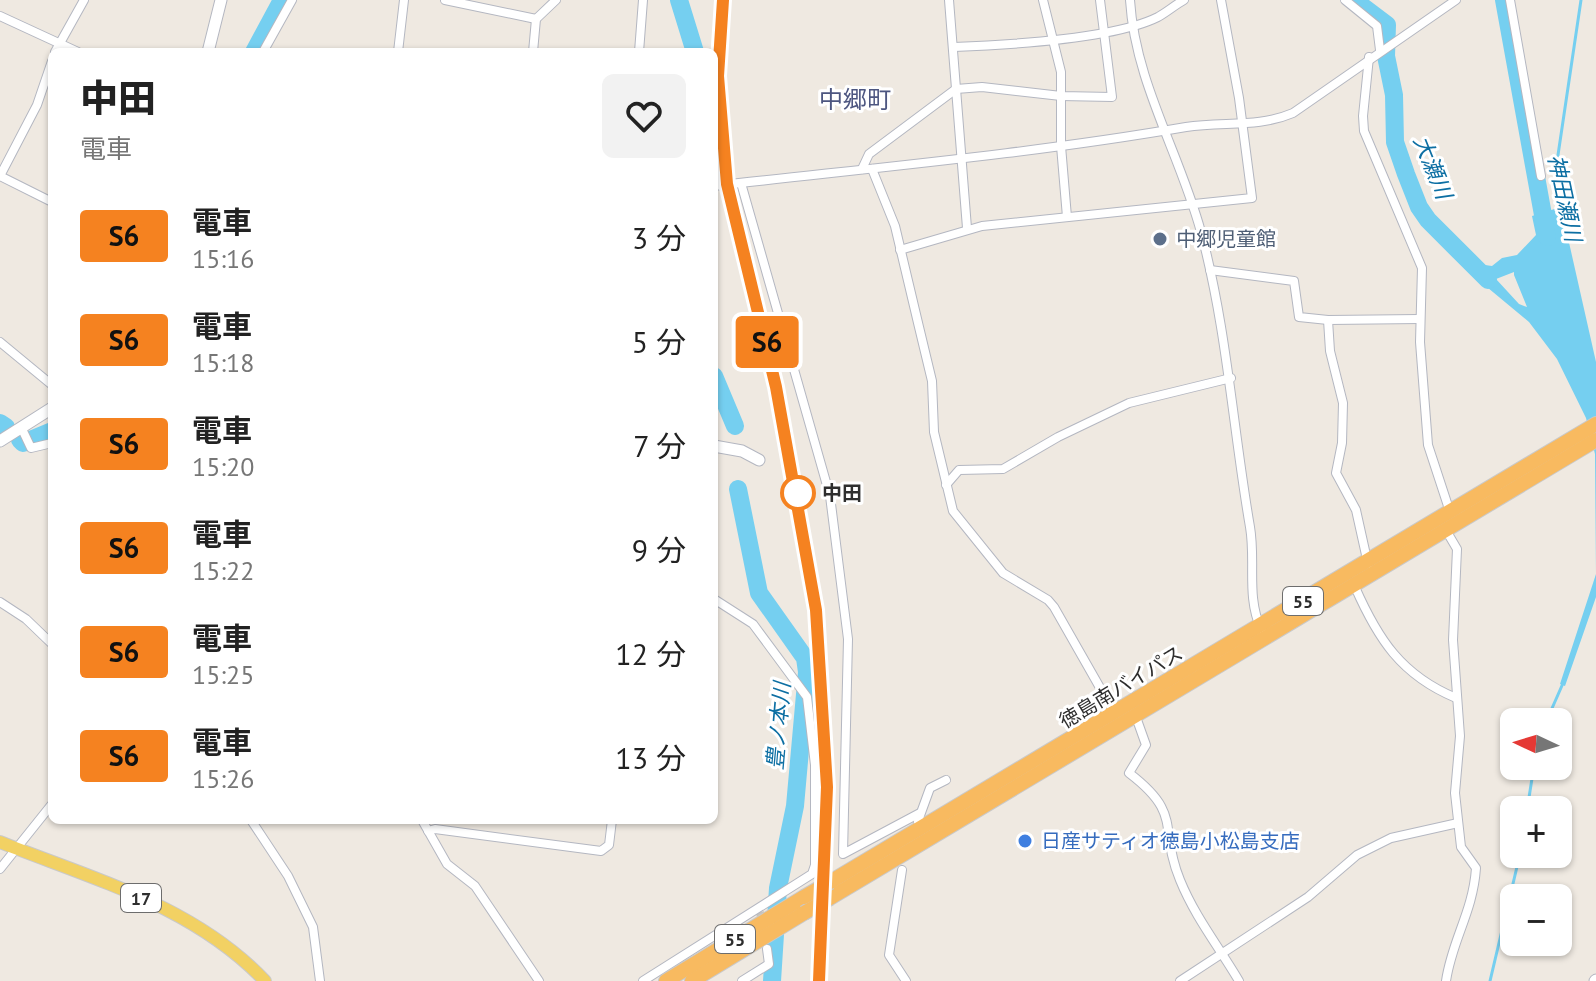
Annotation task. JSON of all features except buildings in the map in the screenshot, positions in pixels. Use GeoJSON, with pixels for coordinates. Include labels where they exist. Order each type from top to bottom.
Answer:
{"type":"FeatureCollection","features":[{"type":"Feature","properties":{"kind":"highway","name":"徳島南バイパス"},"geometry":{"type":"LineString","coordinates":[[666,981],[1115,715],[1263,633],[1355,587],[1370,568],[1447,532],[1596,424]]}},
{"type":"Feature","properties":{"kind":"highway","name":"徳島南バイパス"},"geometry":{"type":"LineString","coordinates":[[692,981],[1136,717],[1451,513],[1596,440]]}},
{"type":"Feature","properties":{"kind":"main road"},"geometry":{"type":"LineString","coordinates":[[210,48],[221,0]]}},
{"type":"Feature","properties":{"kind":"main road"},"geometry":{"type":"LineString","coordinates":[[0,441],[25,437],[48,412]]}},
{"type":"Feature","properties":{"kind":"main road"},"geometry":{"type":"LineString","coordinates":[[718,447],[742,451],[759,460]]}},
{"type":"Feature","properties":{"kind":"main road","name":"17"},"geometry":{"type":"LineString","coordinates":[[0,842],[163,906],[223,942],[265,981]]}},
{"type":"Feature","properties":{"kind":"street"},"geometry":{"type":"LineString","coordinates":[[56,48],[84,0]]}},
{"type":"Feature","properties":{"kind":"street"},"geometry":{"type":"LineString","coordinates":[[265,48],[292,0]]}},
{"type":"Feature","properties":{"kind":"street"},"geometry":{"type":"LineString","coordinates":[[398,48],[404,0]]}},
{"type":"Feature","properties":{"kind":"street"},"geometry":{"type":"LineString","coordinates":[[445,0],[536,19]]}},
{"type":"Feature","properties":{"kind":"street"},"geometry":{"type":"LineString","coordinates":[[533,48],[536,19],[556,0]]}},
{"type":"Feature","properties":{"kind":"street"},"geometry":{"type":"LineString","coordinates":[[639,48],[643,0]]}},
{"type":"Feature","properties":{"kind":"street"},"geometry":{"type":"LineString","coordinates":[[949,0],[967,228]]}},
{"type":"Feature","properties":{"kind":"street"},"geometry":{"type":"LineString","coordinates":[[1043,0],[1061,72],[1061,146],[1067,217]]}},
{"type":"Feature","properties":{"kind":"street"},"geometry":{"type":"LineString","coordinates":[[1100,0],[1112,97],[1061,96],[982,87],[956,89],[869,154],[867,169],[895,226],[932,381],[931,412],[953,511],[1003,573],[1054,607],[1115,715]]}},
{"type":"Feature","properties":{"kind":"street"},"geometry":{"type":"LineString","coordinates":[[1130,0],[1132,25],[1210,270],[1231,378],[1253,554],[1251,589],[1263,633]]}},
{"type":"Feature","properties":{"kind":"street"},"geometry":{"type":"LineString","coordinates":[[954,47],[1054,39],[1132,25],[1157,18],[1184,0]]}},
{"type":"Feature","properties":{"kind":"street"},"geometry":{"type":"LineString","coordinates":[[900,250],[967,228],[1252,198],[1243,124],[1221,0]]}},
{"type":"Feature","properties":{"kind":"street"},"geometry":{"type":"LineString","coordinates":[[1345,0],[1377,26],[1385,46]]}},
{"type":"Feature","properties":{"kind":"street"},"geometry":{"type":"LineString","coordinates":[[718,186],[906,167],[960,157],[1166,131],[1266,122],[1293,113],[1369,57],[1456,0]]}},
{"type":"Feature","properties":{"kind":"street"},"geometry":{"type":"LineString","coordinates":[[1510,0],[1541,176]]}},
{"type":"Feature","properties":{"kind":"street"},"geometry":{"type":"LineString","coordinates":[[0,16],[71,48]]}},
{"type":"Feature","properties":{"kind":"street"},"geometry":{"type":"LineString","coordinates":[[1369,57],[1364,131],[1422,268],[1420,319],[1428,445],[1451,513]]}},
{"type":"Feature","properties":{"kind":"street"},"geometry":{"type":"LineString","coordinates":[[48,73],[37,105],[0,176],[48,200]]}},
{"type":"Feature","properties":{"kind":"street"},"geometry":{"type":"LineString","coordinates":[[741,183],[830,496],[848,639],[843,854],[919,817],[930,788],[942,782]]}},
{"type":"Feature","properties":{"kind":"street"},"geometry":{"type":"LineString","coordinates":[[1210,270],[1294,281],[1299,317],[1328,320],[1420,319]]}},
{"type":"Feature","properties":{"kind":"street"},"geometry":{"type":"LineString","coordinates":[[1328,320],[1330,351],[1343,403],[1342,443],[1336,473],[1356,510],[1370,568]]}},
{"type":"Feature","properties":{"kind":"street"},"geometry":{"type":"LineString","coordinates":[[0,342],[48,382]]}},
{"type":"Feature","properties":{"kind":"street"},"geometry":{"type":"LineString","coordinates":[[946,485],[959,470],[1003,469],[1058,437],[1129,403],[1231,378]]}},
{"type":"Feature","properties":{"kind":"street"},"geometry":{"type":"LineString","coordinates":[[25,437],[38,448],[48,444]]}},
{"type":"Feature","properties":{"kind":"street"},"geometry":{"type":"LineString","coordinates":[[1446,981],[1448,963],[1469,913],[1476,868],[1461,847],[1455,793],[1460,736],[1453,640],[1457,549],[1447,532]]}},
{"type":"Feature","properties":{"kind":"street"},"geometry":{"type":"LineString","coordinates":[[1355,587],[1383,645],[1422,680],[1456,698]]}},
{"type":"Feature","properties":{"kind":"street"},"geometry":{"type":"LineString","coordinates":[[0,602],[26,619],[48,640]]}},
{"type":"Feature","properties":{"kind":"street"},"geometry":{"type":"LineString","coordinates":[[643,981],[759,910],[812,874],[815,865],[815,765],[810,710],[802,685],[753,624],[718,602]]}},
{"type":"Feature","properties":{"kind":"street"},"geometry":{"type":"LineString","coordinates":[[1136,717],[1146,745],[1129,773],[1161,801],[1179,879],[1212,944],[1223,955],[1239,981]]}},
{"type":"Feature","properties":{"kind":"street"},"geometry":{"type":"LineString","coordinates":[[0,869],[48,809]]}},
{"type":"Feature","properties":{"kind":"street"},"geometry":{"type":"LineString","coordinates":[[1180,981],[1308,897],[1357,855],[1418,829],[1458,823]]}},
{"type":"Feature","properties":{"kind":"street"},"geometry":{"type":"LineString","coordinates":[[254,824],[288,876],[313,927],[320,981]]}},
{"type":"Feature","properties":{"kind":"street"},"geometry":{"type":"LineString","coordinates":[[424,824],[447,864],[475,886],[539,981]]}},
{"type":"Feature","properties":{"kind":"street"},"geometry":{"type":"LineString","coordinates":[[428,831],[435,829],[601,851],[609,845],[612,824]]}},
{"type":"Feature","properties":{"kind":"street"},"geometry":{"type":"LineString","coordinates":[[902,870],[889,955],[906,981]]}},
{"type":"Feature","properties":{"kind":"street"},"geometry":{"type":"LineString","coordinates":[[742,981],[769,964],[767,949]]}},
{"type":"Feature","properties":{"kind":"water"},"geometry":{"type":"Polygon","coordinates":[[[1561,207],[1596,362],[1596,574],[1595,454],[1586,418],[1557,359],[1529,322],[1464,268],[1471,263],[1492,266],[1502,258],[1517,255],[1536,235],[1532,216],[1561,207]],[[1514,272],[1496,279],[1519,304],[1527,307],[1514,272]]]}},
{"type":"Feature","properties":{"kind":"water"},"geometry":{"type":"Polygon","coordinates":[[[1596,574],[1596,597],[1565,686],[1560,684],[1596,574]]]}},
{"type":"Feature","properties":{"kind":"waterway"},"geometry":{"type":"LineString","coordinates":[[256,48],[282,0]]}},
{"type":"Feature","properties":{"kind":"waterway","name":"豊ノ本川"},"geometry":{"type":"LineString","coordinates":[[679,0],[694,48]]}},
{"type":"Feature","properties":{"kind":"waterway","name":"大瀬川"},"geometry":{"type":"LineString","coordinates":[[1354,0],[1387,25],[1386,56],[1394,95],[1395,142],[1419,207],[1488,280]]}},
{"type":"Feature","properties":{"kind":"waterway","name":"神田瀬川"},"geometry":{"type":"LineString","coordinates":[[1504,0],[1547,237]]}},
{"type":"Feature","properties":{"kind":"waterway"},"geometry":{"type":"LineString","coordinates":[[1558,209],[1558,155],[1581,0]]}},
{"type":"Feature","properties":{"kind":"waterway","name":"豊ノ本川"},"geometry":{"type":"LineString","coordinates":[[718,386],[735,426]]}},
{"type":"Feature","properties":{"kind":"waterway"},"geometry":{"type":"LineString","coordinates":[[0,423],[6,427]]}},
{"type":"Feature","properties":{"kind":"waterway"},"geometry":{"type":"LineString","coordinates":[[20,440],[23,443],[48,433]]}},
{"type":"Feature","properties":{"kind":"waterway","name":"豊ノ本川"},"geometry":{"type":"LineString","coordinates":[[738,489],[759,593],[805,658],[807,672],[795,806],[778,888],[772,981]]}},
{"type":"Feature","properties":{"kind":"waterway","name":"神田瀬川"},"geometry":{"type":"LineString","coordinates":[[1552,708],[1564,681]]}},
{"type":"Feature","properties":{"kind":"waterway","name":"神田瀬川"},"geometry":{"type":"LineString","coordinates":[[1529,796],[1532,780]]}},
{"type":"Feature","properties":{"kind":"waterway","name":"神田瀬川"},"geometry":{"type":"LineString","coordinates":[[1490,981],[1517,868]]}},
{"type":"Feature","properties":{"kind":"tunnel"},"geometry":{"type":"LineString","coordinates":[[760,912],[767,949]]}},
{"type":"Feature","properties":{"kind":"railway"},"geometry":{"type":"LineString","coordinates":[[723,0],[718,76],[727,184],[776,387],[816,610],[827,787],[824,929],[819,981]]}},
{"type":"Feature","properties":{"kind":"train","name":"S6"},"geometry":{"type":"LineString","coordinates":[[723,0],[718,76],[727,184],[763,323],[798,493],[816,610],[827,787],[824,929],[819,981]]}},
{"type":"Feature","properties":{"kind":"place","name":"中郷児童館"},"geometry":{"type":"Point","coordinates":[1160,239]}},
{"type":"Feature","properties":{"kind":"place","name":"中田"},"geometry":{"type":"Point","coordinates":[798,493]}},
{"type":"Feature","properties":{"kind":"place","name":"日産サティオ徳島小松島支店"},"geometry":{"type":"Point","coordinates":[1025,841]}},
{"type":"Feature","properties":{"kind":"district","name":"中郷町"},"geometry":{"type":"Point","coordinates":[855,99]}}]}
